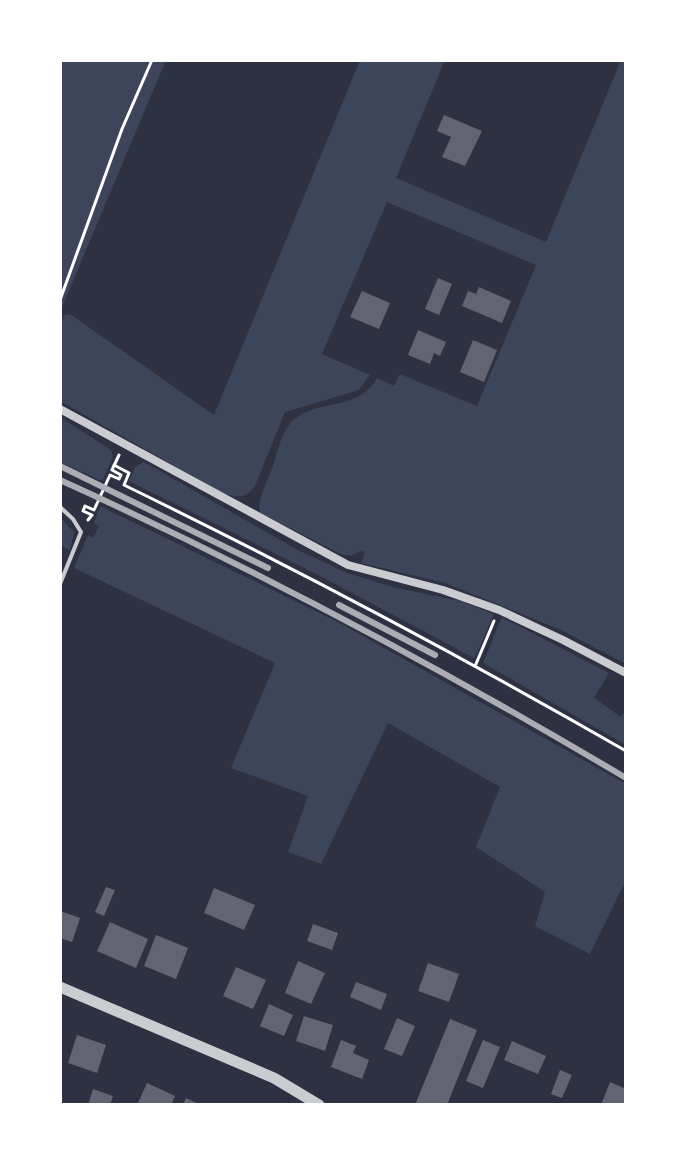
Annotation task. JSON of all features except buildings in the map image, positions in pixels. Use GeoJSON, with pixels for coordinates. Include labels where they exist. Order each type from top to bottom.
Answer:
{"type":"FeatureCollection","features":[{"type":"Feature","properties":{"kind":"street"},"geometry":{"type":"LineString","coordinates":[[60,409],[348,565],[443,590],[499,610],[626,673]]}},
{"type":"Feature","properties":{"kind":"street"},"geometry":{"type":"LineString","coordinates":[[60,987],[274,1078],[319,1105]]}},
{"type":"Feature","properties":{"kind":"lane"},"geometry":{"type":"LineString","coordinates":[[60,507],[81,532],[60,584]]}},
{"type":"Feature","properties":{"kind":"path"},"geometry":{"type":"LineString","coordinates":[[60,300],[122,129],[152,60]]}},
{"type":"Feature","properties":{"kind":"path"},"geometry":{"type":"LineString","coordinates":[[73,519],[80,516],[89,520],[92,515],[83,511],[85,506],[94,510],[110,475],[119,479],[121,475],[112,470],[125,443]]}},
{"type":"Feature","properties":{"kind":"path"},"geometry":{"type":"LineString","coordinates":[[114,465],[129,473],[124,485],[476,664],[626,751]]}},
{"type":"Feature","properties":{"kind":"path"},"geometry":{"type":"LineString","coordinates":[[476,664],[499,610]]}},
{"type":"Feature","properties":{"kind":"shaded area"},"geometry":{"type":"Polygon","coordinates":[[[60,60],[166,60],[60,312],[60,60]]]}},
{"type":"Feature","properties":{"kind":"shaded area"},"geometry":{"type":"Polygon","coordinates":[[[360,60],[445,60],[396,178],[546,242],[621,60],[626,60],[626,664],[561,630],[445,583],[361,563],[365,552],[351,556],[341,554],[260,513],[261,497],[286,429],[307,412],[357,397],[368,390],[377,378],[394,386],[400,374],[477,406],[536,265],[387,202],[322,354],[370,375],[359,390],[285,412],[255,486],[245,495],[224,494],[60,401],[60,331],[64,315],[70,314],[214,415],[360,60]]]}},
{"type":"Feature","properties":{"kind":"shaded area"},"geometry":{"type":"Polygon","coordinates":[[[60,417],[111,450],[113,457],[102,481],[60,462],[60,417]]]}},
{"type":"Feature","properties":{"kind":"shaded area"},"geometry":{"type":"Polygon","coordinates":[[[144,462],[296,549],[347,573],[397,588],[460,601],[494,614],[477,653],[474,658],[320,576],[129,481],[135,467],[144,462]]]}},
{"type":"Feature","properties":{"kind":"shaded area"},"geometry":{"type":"Polygon","coordinates":[[[100,506],[336,621],[626,784],[626,880],[590,954],[535,926],[545,892],[476,847],[500,787],[388,723],[321,864],[288,852],[308,796],[231,768],[275,663],[74,568],[88,535],[93,538],[99,526],[94,523],[100,506]]]}},
{"type":"Feature","properties":{"kind":"shaded area"},"geometry":{"type":"Polygon","coordinates":[[[60,517],[74,532],[70,550],[60,545],[60,517]]]}},
{"type":"Feature","properties":{"kind":"shaded area"},"geometry":{"type":"Polygon","coordinates":[[[503,618],[609,673],[594,698],[621,717],[626,710],[626,745],[483,663],[503,618]]]}},
{"type":"Feature","properties":{"kind":"railway"},"geometry":{"type":"LineString","coordinates":[[60,466],[268,568]]}},
{"type":"Feature","properties":{"kind":"railway"},"geometry":{"type":"LineString","coordinates":[[60,480],[205,548],[347,621],[626,778]]}},
{"type":"Feature","properties":{"kind":"railway"},"geometry":{"type":"LineString","coordinates":[[339,605],[435,655]]}}]}
